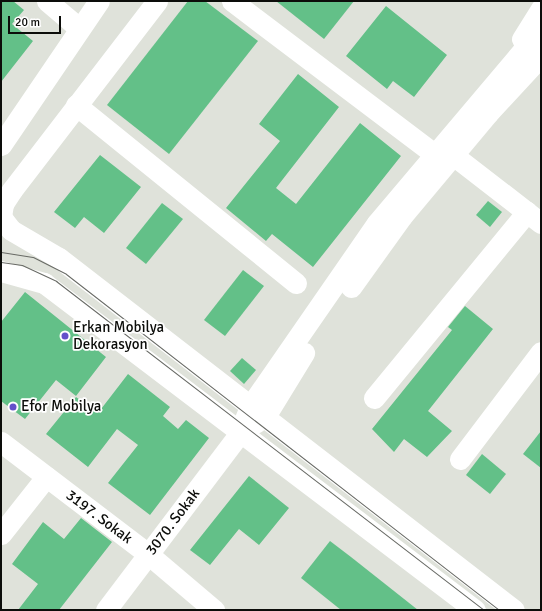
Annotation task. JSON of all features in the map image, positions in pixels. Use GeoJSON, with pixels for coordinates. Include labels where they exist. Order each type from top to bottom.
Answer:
{"type":"FeatureCollection","features":[{"type":"Feature","properties":{"kind":"street"},"geometry":{"type":"LineString","coordinates":[[47,1],[79,28]]}},
{"type":"Feature","properties":{"kind":"street"},"geometry":{"type":"LineString","coordinates":[[1,145],[79,28],[99,1]]}},
{"type":"Feature","properties":{"kind":"street"},"geometry":{"type":"LineString","coordinates":[[157,1],[12,190],[3,204],[1,217],[11,230],[59,258],[259,410],[514,610]]}},
{"type":"Feature","properties":{"kind":"street"},"geometry":{"type":"LineString","coordinates":[[232,1],[443,155],[534,217],[374,398]]}},
{"type":"Feature","properties":{"kind":"street"},"geometry":{"type":"LineString","coordinates":[[443,155],[493,83],[541,9]]}},
{"type":"Feature","properties":{"kind":"street"},"geometry":{"type":"LineString","coordinates":[[493,83],[541,29]]}},
{"type":"Feature","properties":{"kind":"street"},"geometry":{"type":"LineString","coordinates":[[443,155],[488,113],[541,56]]}},
{"type":"Feature","properties":{"kind":"street"},"geometry":{"type":"LineString","coordinates":[[488,113],[522,96],[541,78]]}},
{"type":"Feature","properties":{"kind":"street"},"geometry":{"type":"LineString","coordinates":[[76,105],[296,283]]}},
{"type":"Feature","properties":{"kind":"street","name":"3070. Sokak"},"geometry":{"type":"LineString","coordinates":[[106,610],[239,434],[259,410],[377,224],[443,155]]}},
{"type":"Feature","properties":{"kind":"street"},"geometry":{"type":"LineString","coordinates":[[1,271],[44,283],[239,434],[475,610]]}},
{"type":"Feature","properties":{"kind":"street"},"geometry":{"type":"LineString","coordinates":[[460,459],[541,352]]}},
{"type":"Feature","properties":{"kind":"street","name":"3197. Sokak"},"geometry":{"type":"LineString","coordinates":[[1,442],[148,554],[214,610]]}},
{"type":"Feature","properties":{"kind":"street"},"geometry":{"type":"LineString","coordinates":[[1,534],[46,477]]}},
{"type":"Feature","properties":{"kind":"building"},"geometry":{"type":"Polygon","coordinates":[[[1,1],[13,1],[24,10],[12,24],[33,41],[1,82],[1,1]]]}},
{"type":"Feature","properties":{"kind":"building"},"geometry":{"type":"Polygon","coordinates":[[[188,1],[205,1],[258,41],[169,154],[107,105],[188,1]]]}},
{"type":"Feature","properties":{"kind":"building"},"geometry":{"type":"Polygon","coordinates":[[[276,1],[354,1],[324,39],[276,1]]]}},
{"type":"Feature","properties":{"kind":"building"},"geometry":{"type":"Polygon","coordinates":[[[386,6],[447,55],[414,97],[393,81],[387,89],[346,56],[386,6]]]}},
{"type":"Feature","properties":{"kind":"building"},"geometry":{"type":"Polygon","coordinates":[[[298,74],[339,107],[276,188],[296,204],[360,123],[401,156],[313,267],[272,234],[266,241],[226,208],[280,141],[259,124],[298,74]]]}},
{"type":"Feature","properties":{"kind":"building"},"geometry":{"type":"Polygon","coordinates":[[[100,155],[141,187],[104,233],[84,217],[75,228],[54,212],[100,155]]]}},
{"type":"Feature","properties":{"kind":"building"},"geometry":{"type":"Polygon","coordinates":[[[488,201],[502,212],[490,227],[476,215],[488,201]]]}},
{"type":"Feature","properties":{"kind":"building"},"geometry":{"type":"Polygon","coordinates":[[[162,203],[183,219],[146,264],[126,248],[162,203]]]}},
{"type":"Feature","properties":{"kind":"building"},"geometry":{"type":"Polygon","coordinates":[[[243,270],[264,286],[225,336],[204,320],[243,270]]]}},
{"type":"Feature","properties":{"kind":"building"},"geometry":{"type":"Polygon","coordinates":[[[25,292],[106,357],[76,396],[56,380],[25,419],[1,401],[1,322],[25,292]]]}},
{"type":"Feature","properties":{"kind":"building"},"geometry":{"type":"Polygon","coordinates":[[[465,306],[493,329],[428,411],[452,431],[427,457],[404,439],[394,452],[372,429],[452,330],[448,327],[465,306]]]}},
{"type":"Feature","properties":{"kind":"building"},"geometry":{"type":"Polygon","coordinates":[[[242,358],[256,370],[244,384],[230,371],[242,358]]]}},
{"type":"Feature","properties":{"kind":"building"},"geometry":{"type":"Polygon","coordinates":[[[128,374],[170,407],[163,416],[178,429],[186,420],[209,438],[150,515],[108,483],[138,445],[117,429],[88,467],[46,434],[76,397],[98,413],[128,374]]]}},
{"type":"Feature","properties":{"kind":"building"},"geometry":{"type":"Polygon","coordinates":[[[541,431],[541,468],[523,454],[541,431]]]}},
{"type":"Feature","properties":{"kind":"building"},"geometry":{"type":"Polygon","coordinates":[[[482,454],[506,474],[490,494],[466,475],[482,454]]]}},
{"type":"Feature","properties":{"kind":"building"},"geometry":{"type":"Polygon","coordinates":[[[249,476],[289,508],[259,545],[239,529],[210,565],[190,550],[249,476]]]}},
{"type":"Feature","properties":{"kind":"building"},"geometry":{"type":"Polygon","coordinates":[[[81,518],[112,542],[59,610],[18,610],[38,584],[12,564],[43,522],[64,539],[81,518]]]}},
{"type":"Feature","properties":{"kind":"building"},"geometry":{"type":"Polygon","coordinates":[[[330,541],[418,610],[341,610],[301,578],[330,541]]]}},
{"type":"Feature","properties":{"kind":"tram line"},"geometry":{"type":"LineString","coordinates":[[1,252],[33,257],[66,274],[499,610]]}},
{"type":"Feature","properties":{"kind":"tram line"},"geometry":{"type":"LineString","coordinates":[[1,262],[22,265],[56,281],[484,610]]}},
{"type":"Feature","properties":{"kind":"place","name":"Erkan Mobilya Dekorasyon"},"geometry":{"type":"Point","coordinates":[65,336]}},
{"type":"Feature","properties":{"kind":"place","name":"Efor Mobilya"},"geometry":{"type":"Point","coordinates":[13,407]}}]}
